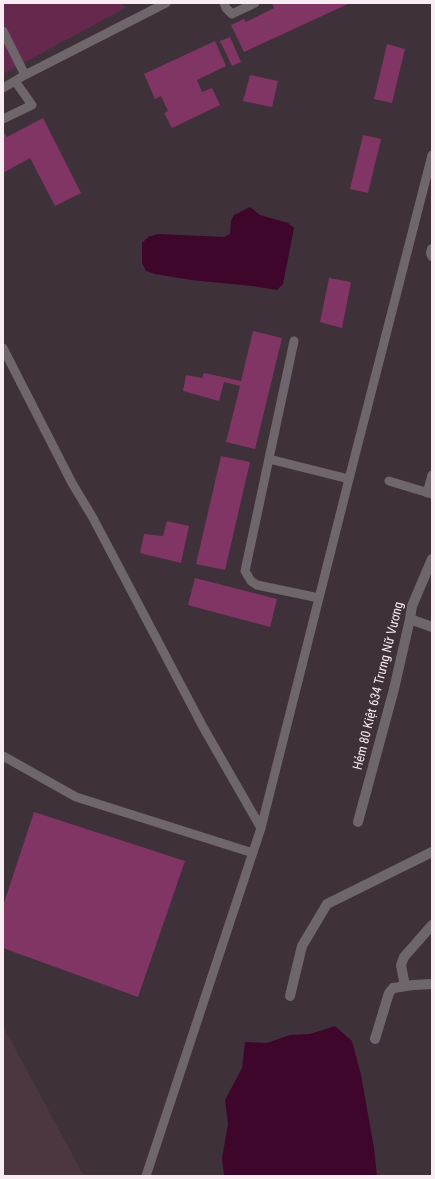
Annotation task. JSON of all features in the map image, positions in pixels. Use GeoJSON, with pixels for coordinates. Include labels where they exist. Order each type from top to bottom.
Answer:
{"type":"FeatureCollection","features":[{"type":"Feature","properties":{"kind":"street"},"geometry":{"type":"LineString","coordinates":[[432,248],[432,256]]}},
{"type":"Feature","properties":{"kind":"street","name":"Hẻm 80 Kiệt 634 Trưng Nữ Vương"},"geometry":{"type":"LineString","coordinates":[[358,822],[394,689],[412,606],[432,559]]}},
{"type":"Feature","properties":{"kind":"street"},"geometry":{"type":"LineString","coordinates":[[410,619],[432,627]]}},
{"type":"Feature","properties":{"kind":"street"},"geometry":{"type":"LineString","coordinates":[[290,996],[302,946],[327,904],[432,852]]}},
{"type":"Feature","properties":{"kind":"street"},"geometry":{"type":"LineString","coordinates":[[405,986],[401,965],[404,957],[432,925]]}},
{"type":"Feature","properties":{"kind":"street"},"geometry":{"type":"LineString","coordinates":[[375,1039],[388,993],[393,988],[432,984]]}},
{"type":"Feature","properties":{"kind":"lane"},"geometry":{"type":"LineString","coordinates":[[3,88],[25,75],[166,3]]}},
{"type":"Feature","properties":{"kind":"lane"},"geometry":{"type":"LineString","coordinates":[[224,3],[226,8],[232,14],[255,3]]}},
{"type":"Feature","properties":{"kind":"lane"},"geometry":{"type":"LineString","coordinates":[[3,31],[25,75]]}},
{"type":"Feature","properties":{"kind":"lane"},"geometry":{"type":"LineString","coordinates":[[3,119],[32,105],[15,81]]}},
{"type":"Feature","properties":{"kind":"lane"},"geometry":{"type":"LineString","coordinates":[[146,1176],[261,828],[348,479],[432,155]]}},
{"type":"Feature","properties":{"kind":"lane"},"geometry":{"type":"LineString","coordinates":[[294,341],[244,571],[256,585],[319,598]]}},
{"type":"Feature","properties":{"kind":"lane"},"geometry":{"type":"LineString","coordinates":[[3,348],[72,483],[93,518],[203,727],[261,828]]}},
{"type":"Feature","properties":{"kind":"lane"},"geometry":{"type":"LineString","coordinates":[[269,459],[348,479]]}},
{"type":"Feature","properties":{"kind":"lane"},"geometry":{"type":"LineString","coordinates":[[389,481],[429,494],[432,475]]}},
{"type":"Feature","properties":{"kind":"lane"},"geometry":{"type":"LineString","coordinates":[[3,756],[76,796],[253,853]]}},
{"type":"Feature","properties":{"kind":"shaded area"},"geometry":{"type":"Polygon","coordinates":[[[3,3],[122,3],[125,8],[3,74],[3,3]]]}},
{"type":"Feature","properties":{"kind":"shaded area"},"geometry":{"type":"Polygon","coordinates":[[[250,207],[260,215],[288,223],[294,228],[283,284],[277,290],[191,280],[146,271],[142,263],[142,243],[148,237],[158,234],[224,237],[230,234],[231,221],[234,215],[250,207]]]}},
{"type":"Feature","properties":{"kind":"shaded area"},"geometry":{"type":"Polygon","coordinates":[[[3,1026],[84,1176],[3,1176],[3,1026]]]}},
{"type":"Feature","properties":{"kind":"shaded area"},"geometry":{"type":"Polygon","coordinates":[[[335,1026],[352,1041],[361,1075],[374,1148],[377,1176],[224,1176],[222,1158],[228,1124],[225,1100],[242,1068],[245,1042],[267,1043],[290,1035],[310,1034],[335,1026]]]}},
{"type":"Feature","properties":{"kind":"building"},"geometry":{"type":"Polygon","coordinates":[[[272,3],[350,3],[244,52],[231,25],[244,19],[246,22],[274,8],[272,3]]]}},
{"type":"Feature","properties":{"kind":"building"},"geometry":{"type":"Polygon","coordinates":[[[230,37],[241,62],[232,66],[220,41],[230,37]]]}},
{"type":"Feature","properties":{"kind":"building"},"geometry":{"type":"Polygon","coordinates":[[[215,41],[226,66],[197,80],[202,92],[212,88],[220,105],[172,128],[164,113],[168,111],[161,96],[155,99],[144,74],[215,41]]]}},
{"type":"Feature","properties":{"kind":"building"},"geometry":{"type":"Polygon","coordinates":[[[387,44],[405,49],[392,103],[374,99],[387,44]]]}},
{"type":"Feature","properties":{"kind":"building"},"geometry":{"type":"Polygon","coordinates":[[[250,75],[278,81],[272,107],[243,101],[250,75]]]}},
{"type":"Feature","properties":{"kind":"building"},"geometry":{"type":"Polygon","coordinates":[[[43,118],[81,193],[55,206],[30,158],[3,173],[3,131],[7,137],[43,118]]]}},
{"type":"Feature","properties":{"kind":"building"},"geometry":{"type":"Polygon","coordinates":[[[363,135],[381,139],[368,193],[350,189],[363,135]]]}},
{"type":"Feature","properties":{"kind":"building"},"geometry":{"type":"Polygon","coordinates":[[[329,278],[351,282],[342,328],[320,322],[329,278]]]}},
{"type":"Feature","properties":{"kind":"building"},"geometry":{"type":"Polygon","coordinates":[[[253,331],[282,338],[255,449],[226,442],[240,386],[224,382],[219,401],[183,391],[186,375],[202,378],[204,373],[241,381],[253,331]]]}},
{"type":"Feature","properties":{"kind":"building"},"geometry":{"type":"Polygon","coordinates":[[[221,456],[250,462],[225,570],[196,564],[221,456]]]}},
{"type":"Feature","properties":{"kind":"building"},"geometry":{"type":"Polygon","coordinates":[[[167,521],[189,526],[181,563],[140,553],[144,534],[163,536],[167,521]]]}},
{"type":"Feature","properties":{"kind":"building"},"geometry":{"type":"Polygon","coordinates":[[[195,578],[277,599],[270,627],[188,605],[195,578]]]}},
{"type":"Feature","properties":{"kind":"building"},"geometry":{"type":"Polygon","coordinates":[[[34,812],[185,861],[138,997],[3,948],[3,906],[34,812]]]}}]}
